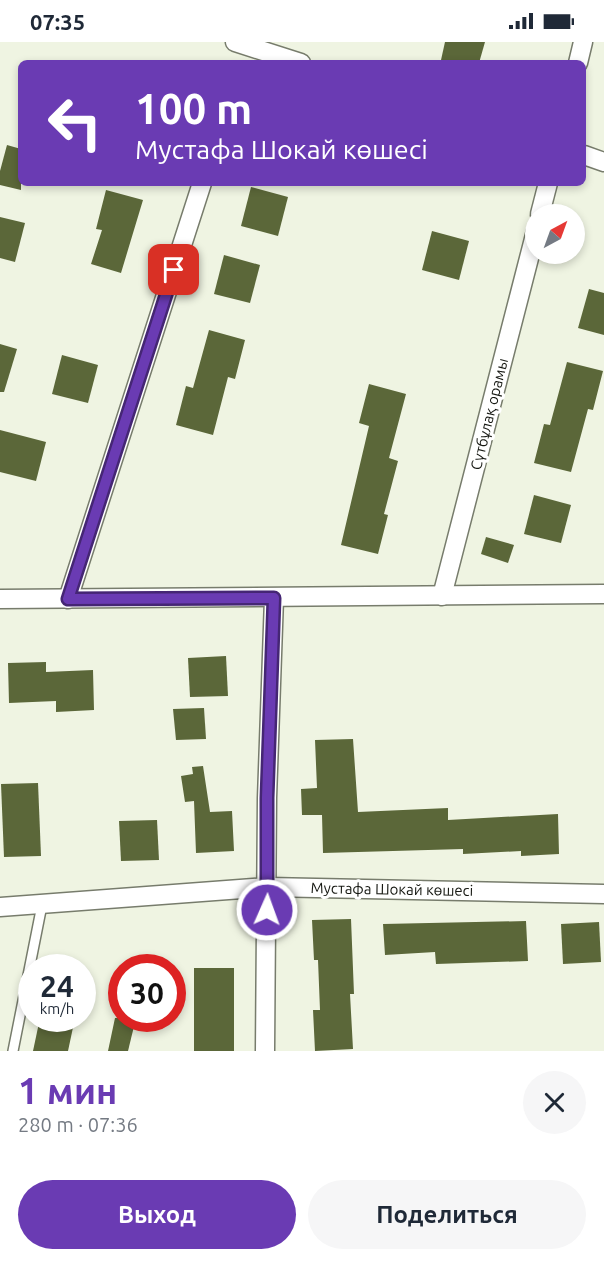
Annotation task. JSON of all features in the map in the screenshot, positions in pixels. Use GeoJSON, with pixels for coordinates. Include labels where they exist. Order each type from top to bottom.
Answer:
{"type":"FeatureCollection","features":[{"type":"Feature","properties":{"kind":"street"},"geometry":{"type":"LineString","coordinates":[[579,60],[583,42]]}},
{"type":"Feature","properties":{"kind":"street"},"geometry":{"type":"LineString","coordinates":[[240,60],[240,44],[291,60]]}},
{"type":"Feature","properties":{"kind":"street"},"geometry":{"type":"LineString","coordinates":[[586,156],[604,162]]}},
{"type":"Feature","properties":{"kind":"street"},"geometry":{"type":"LineString","coordinates":[[68,599],[201,186]]}},
{"type":"Feature","properties":{"kind":"street"},"geometry":{"type":"LineString","coordinates":[[543,204],[547,186]]}},
{"type":"Feature","properties":{"kind":"street","name":"Cүтбұлақ орамы"},"geometry":{"type":"LineString","coordinates":[[442,596],[528,264]]}},
{"type":"Feature","properties":{"kind":"street"},"geometry":{"type":"LineString","coordinates":[[0,599],[604,594]]}},
{"type":"Feature","properties":{"kind":"street"},"geometry":{"type":"LineString","coordinates":[[265,1051],[267,798],[274,598]]}},
{"type":"Feature","properties":{"kind":"street","name":"Мустафа Шокай көшесі"},"geometry":{"type":"LineString","coordinates":[[0,907],[268,887],[604,894]]}},
{"type":"Feature","properties":{"kind":"lane"},"geometry":{"type":"LineString","coordinates":[[13,1051],[42,905]]}},
{"type":"Feature","properties":{"kind":"building"},"geometry":{"type":"Polygon","coordinates":[[[445,42],[485,42],[480,60],[441,60],[445,42]]]}},
{"type":"Feature","properties":{"kind":"building"},"geometry":{"type":"Polygon","coordinates":[[[7,145],[18,148],[18,186],[21,186],[21,190],[0,185],[0,171],[7,145]]]}},
{"type":"Feature","properties":{"kind":"building"},"geometry":{"type":"Polygon","coordinates":[[[251,187],[288,197],[278,236],[241,226],[251,187]]]}},
{"type":"Feature","properties":{"kind":"building"},"geometry":{"type":"Polygon","coordinates":[[[106,190],[143,200],[121,273],[91,264],[102,230],[96,229],[106,190]]]}},
{"type":"Feature","properties":{"kind":"building"},"geometry":{"type":"Polygon","coordinates":[[[0,217],[25,223],[15,262],[0,258],[0,217]]]}},
{"type":"Feature","properties":{"kind":"building"},"geometry":{"type":"Polygon","coordinates":[[[432,231],[469,241],[459,280],[422,270],[432,231]]]}},
{"type":"Feature","properties":{"kind":"building"},"geometry":{"type":"Polygon","coordinates":[[[224,255],[260,265],[250,303],[214,294],[224,255]]]}},
{"type":"Feature","properties":{"kind":"building"},"geometry":{"type":"Polygon","coordinates":[[[589,289],[604,293],[604,335],[578,328],[589,289]]]}},
{"type":"Feature","properties":{"kind":"building"},"geometry":{"type":"Polygon","coordinates":[[[209,330],[245,340],[235,379],[228,377],[213,435],[176,425],[186,386],[193,388],[209,330]]]}},
{"type":"Feature","properties":{"kind":"building"},"geometry":{"type":"Polygon","coordinates":[[[0,344],[17,349],[4,392],[0,392],[0,344]]]}},
{"type":"Feature","properties":{"kind":"building"},"geometry":{"type":"Polygon","coordinates":[[[62,355],[98,365],[88,403],[52,394],[62,355]]]}},
{"type":"Feature","properties":{"kind":"building"},"geometry":{"type":"Polygon","coordinates":[[[567,362],[603,371],[593,410],[588,409],[571,472],[534,463],[544,424],[550,425],[567,362]]]}},
{"type":"Feature","properties":{"kind":"building"},"geometry":{"type":"Polygon","coordinates":[[[369,384],[406,394],[389,458],[398,461],[384,514],[388,515],[378,554],[341,545],[369,426],[359,423],[369,384]]]}},
{"type":"Feature","properties":{"kind":"building"},"geometry":{"type":"Polygon","coordinates":[[[0,430],[46,442],[36,481],[0,472],[0,430]]]}},
{"type":"Feature","properties":{"kind":"building"},"geometry":{"type":"Polygon","coordinates":[[[534,495],[571,505],[561,543],[524,534],[534,495]]]}},
{"type":"Feature","properties":{"kind":"building"},"geometry":{"type":"Polygon","coordinates":[[[486,537],[514,545],[508,563],[481,554],[486,537]]]}},
{"type":"Feature","properties":{"kind":"building"},"geometry":{"type":"Polygon","coordinates":[[[226,656],[228,696],[190,697],[188,658],[226,656]]]}},
{"type":"Feature","properties":{"kind":"building"},"geometry":{"type":"Polygon","coordinates":[[[46,662],[46,672],[93,670],[94,710],[56,712],[56,701],[9,703],[8,663],[46,662]]]}},
{"type":"Feature","properties":{"kind":"building"},"geometry":{"type":"Polygon","coordinates":[[[204,708],[206,739],[176,740],[173,709],[204,708]]]}},
{"type":"Feature","properties":{"kind":"building"},"geometry":{"type":"Polygon","coordinates":[[[353,739],[358,812],[448,808],[448,820],[558,814],[559,854],[521,856],[521,851],[463,854],[463,849],[323,853],[322,815],[302,815],[301,789],[317,788],[315,740],[353,739]]]}},
{"type":"Feature","properties":{"kind":"building"},"geometry":{"type":"Polygon","coordinates":[[[203,766],[210,812],[232,811],[234,851],[196,853],[194,801],[185,802],[181,776],[193,774],[192,767],[203,766]]]}},
{"type":"Feature","properties":{"kind":"building"},"geometry":{"type":"Polygon","coordinates":[[[38,783],[41,856],[4,857],[1,784],[38,783]]]}},
{"type":"Feature","properties":{"kind":"building"},"geometry":{"type":"Polygon","coordinates":[[[157,820],[159,860],[121,861],[119,821],[157,820]]]}},
{"type":"Feature","properties":{"kind":"building"},"geometry":{"type":"Polygon","coordinates":[[[351,919],[354,994],[350,994],[353,1049],[315,1051],[313,1010],[320,1010],[318,960],[314,960],[312,920],[351,919]]]}},
{"type":"Feature","properties":{"kind":"building"},"geometry":{"type":"Polygon","coordinates":[[[526,921],[528,961],[436,964],[435,952],[385,955],[383,924],[526,921]]]}},
{"type":"Feature","properties":{"kind":"building"},"geometry":{"type":"Polygon","coordinates":[[[599,922],[601,962],[563,964],[561,924],[599,922]]]}},
{"type":"Feature","properties":{"kind":"building"},"geometry":{"type":"Polygon","coordinates":[[[194,968],[234,968],[234,1051],[194,1051],[194,968]]]}},
{"type":"Feature","properties":{"kind":"building"},"geometry":{"type":"Polygon","coordinates":[[[37,1032],[72,1032],[68,1051],[33,1051],[37,1032]]]}},
{"type":"Feature","properties":{"kind":"building"},"geometry":{"type":"Polygon","coordinates":[[[112,1032],[133,1032],[128,1051],[108,1051],[112,1032]]]}},
{"type":"Feature","properties":{"kind":"route"},"geometry":{"type":"LineString","coordinates":[[174,270],[68,599],[274,598],[267,798],[267,910]]}}]}
